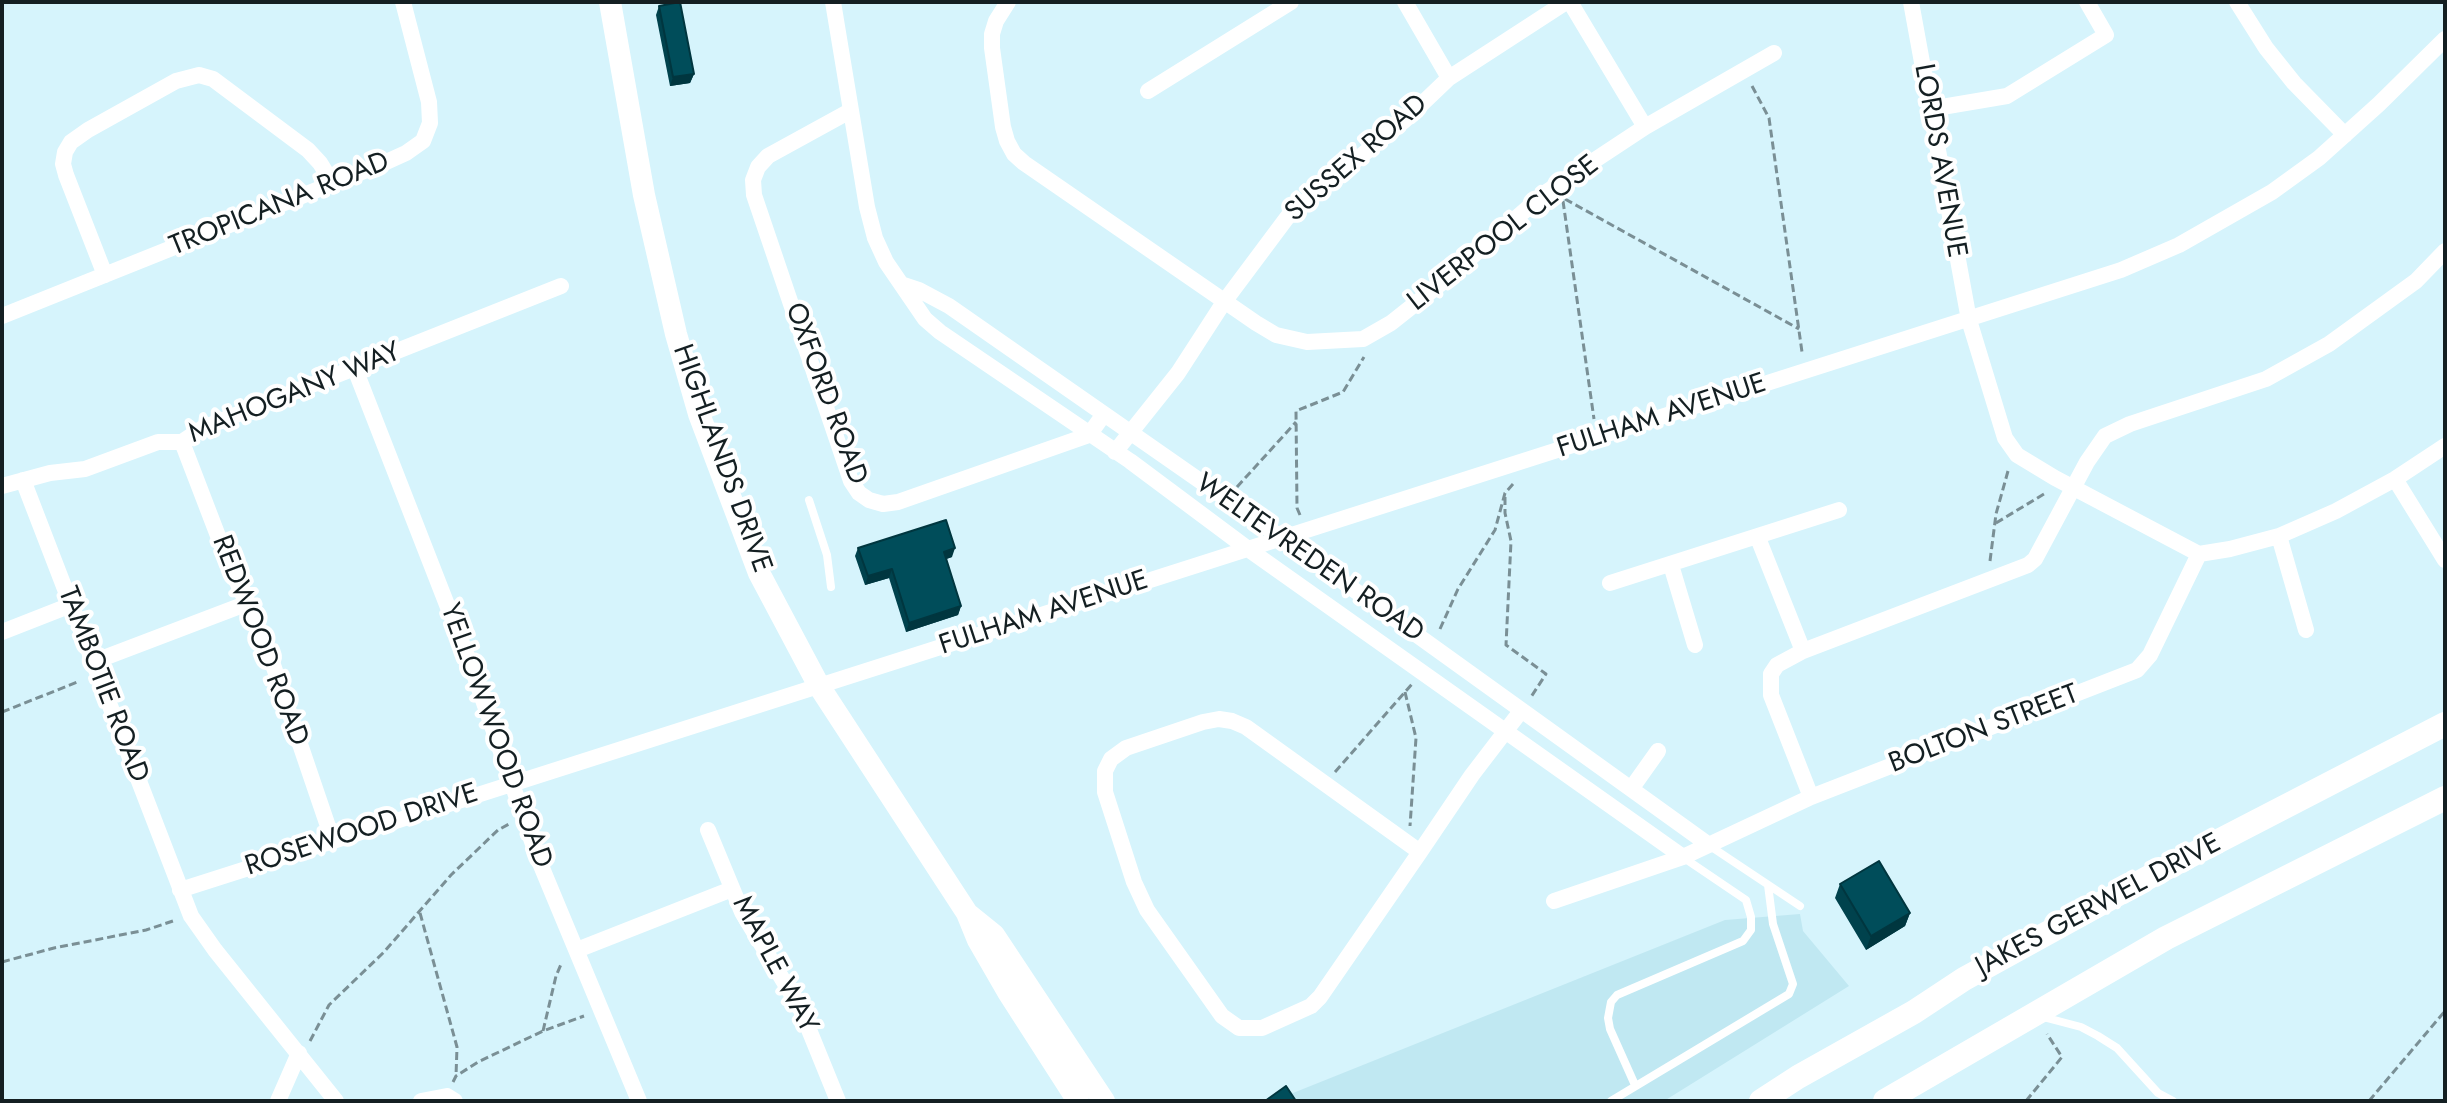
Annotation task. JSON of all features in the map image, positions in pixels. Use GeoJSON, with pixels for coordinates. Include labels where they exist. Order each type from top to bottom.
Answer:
{"type":"FeatureCollection","features":[{"type":"Feature","properties":{"kind":"main road","name":"HIGHLANDS DRIVE"},"geometry":{"type":"LineString","coordinates":[[610,2],[650,224],[676,334],[699,414],[759,573],[819,686],[967,913],[978,940],[1008,992],[1078,1101]]}},
{"type":"Feature","properties":{"kind":"main road","name":"JAKES GERWEL DRIVE"},"geometry":{"type":"LineString","coordinates":[[1761,1101],[1914,1012],[1964,979],[2138,884],[2445,724]]}},
{"type":"Feature","properties":{"kind":"main road"},"geometry":{"type":"LineString","coordinates":[[1885,1101],[2166,938],[2445,798]]}},
{"type":"Feature","properties":{"kind":"main road","name":"HIGHLANDS DRIVE"},"geometry":{"type":"LineString","coordinates":[[967,913],[994,935],[1104,1101]]}},
{"type":"Feature","properties":{"kind":"street","name":"TROPICANA ROAD"},"geometry":{"type":"LineString","coordinates":[[2,316],[333,184],[406,153],[423,141],[430,123],[429,102],[403,2]]}},
{"type":"Feature","properties":{"kind":"street","name":"WELTEVREDEN ROAD"},"geometry":{"type":"LineString","coordinates":[[833,2],[867,207],[875,238],[886,262],[920,312],[940,332],[1115,452],[1683,857]]}},
{"type":"Feature","properties":{"kind":"street","name":"LIVERPOOL CLOSE"},"geometry":{"type":"LineString","coordinates":[[1008,2],[996,21],[992,48],[1003,127],[1014,154],[1224,302],[1276,335],[1292,340],[1338,342],[1363,339],[1391,323],[1545,193],[1645,127],[1774,53]]}},
{"type":"Feature","properties":{"kind":"street"},"geometry":{"type":"LineString","coordinates":[[1148,91],[1291,2]]}},
{"type":"Feature","properties":{"kind":"street"},"geometry":{"type":"LineString","coordinates":[[1405,2],[1449,78]]}},
{"type":"Feature","properties":{"kind":"street"},"geometry":{"type":"LineString","coordinates":[[1568,2],[1645,127]]}},
{"type":"Feature","properties":{"kind":"street","name":"SUSSEX ROAD"},"geometry":{"type":"LineString","coordinates":[[1115,452],[1178,373],[1224,302],[1289,215],[1405,120],[1449,78],[1568,2]]}},
{"type":"Feature","properties":{"kind":"street","name":"LORDS AVENUE"},"geometry":{"type":"LineString","coordinates":[[1911,2],[1969,320],[2009,447],[2031,465],[2199,554]]}},
{"type":"Feature","properties":{"kind":"street"},"geometry":{"type":"LineString","coordinates":[[1930,109],[2007,96],[2106,35],[2087,2]]}},
{"type":"Feature","properties":{"kind":"street"},"geometry":{"type":"LineString","coordinates":[[2237,2],[2266,48],[2294,83],[2345,135]]}},
{"type":"Feature","properties":{"kind":"street","name":"FULHAM AVENUE"},"geometry":{"type":"LineString","coordinates":[[819,686],[2121,270],[2179,245],[2272,192],[2345,135],[2445,39]]}},
{"type":"Feature","properties":{"kind":"street"},"geometry":{"type":"LineString","coordinates":[[105,275],[66,175],[63,164],[65,152],[71,142],[88,130],[176,81],[199,75],[213,79],[288,133],[320,163],[333,184]]}},
{"type":"Feature","properties":{"kind":"street","name":"OXFORD ROAD"},"geometry":{"type":"LineString","coordinates":[[850,111],[768,156],[758,167],[753,180],[754,195],[765,228],[851,481],[859,493],[883,504],[898,502],[1089,435]]}},
{"type":"Feature","properties":{"kind":"street"},"geometry":{"type":"LineString","coordinates":[[1811,797],[1769,688],[1773,670],[1788,657],[2028,565],[2035,559],[2087,462],[2105,436],[2130,424],[2266,379],[2329,344],[2416,281],[2445,251]]}},
{"type":"Feature","properties":{"kind":"street","name":"WELTEVREDEN ROAD"},"geometry":{"type":"LineString","coordinates":[[901,284],[949,306],[1282,538],[1709,845]]}},
{"type":"Feature","properties":{"kind":"street","name":"MAHOGANY WAY"},"geometry":{"type":"LineString","coordinates":[[2,486],[85,469],[158,442],[182,442],[203,428],[561,286]]}},
{"type":"Feature","properties":{"kind":"street","name":"YELLOWWOOD ROAD"},"geometry":{"type":"LineString","coordinates":[[355,369],[453,616],[523,817],[639,1101]]}},
{"type":"Feature","properties":{"kind":"street"},"geometry":{"type":"LineString","coordinates":[[1089,435],[1104,414]]}},
{"type":"Feature","properties":{"kind":"street","name":"REDWOOD ROAD"},"geometry":{"type":"LineString","coordinates":[[182,442],[228,562],[269,653],[333,841]]}},
{"type":"Feature","properties":{"kind":"street"},"geometry":{"type":"LineString","coordinates":[[2199,554],[2279,536],[2336,511],[2395,479],[2445,446]]}},
{"type":"Feature","properties":{"kind":"street"},"geometry":{"type":"LineString","coordinates":[[2395,479],[2445,560]]}},
{"type":"Feature","properties":{"kind":"street","name":"TAMBOTIE ROAD"},"geometry":{"type":"LineString","coordinates":[[23,480],[191,916],[336,1101]]}},
{"type":"Feature","properties":{"kind":"street"},"geometry":{"type":"LineString","coordinates":[[1610,583],[1839,510]]}},
{"type":"Feature","properties":{"kind":"street"},"geometry":{"type":"LineString","coordinates":[[2279,536],[2306,630]]}},
{"type":"Feature","properties":{"kind":"street"},"geometry":{"type":"LineString","coordinates":[[1758,538],[1803,651]]}},
{"type":"Feature","properties":{"kind":"street","name":"BOLTON STREET"},"geometry":{"type":"LineString","coordinates":[[1554,901],[1683,857],[1811,797],[2137,670],[2150,655],[2199,554]]}},
{"type":"Feature","properties":{"kind":"street"},"geometry":{"type":"LineString","coordinates":[[1671,565],[1695,645]]}},
{"type":"Feature","properties":{"kind":"street"},"geometry":{"type":"LineString","coordinates":[[96,668],[248,603]]}},
{"type":"Feature","properties":{"kind":"street"},"geometry":{"type":"LineString","coordinates":[[2,632],[71,605]]}},
{"type":"Feature","properties":{"kind":"street","name":"ROSEWOOD DRIVE"},"geometry":{"type":"LineString","coordinates":[[180,890],[819,686]]}},
{"type":"Feature","properties":{"kind":"street"},"geometry":{"type":"LineString","coordinates":[[1420,852],[1246,727],[1225,720],[1203,722],[1126,748],[1107,764],[1105,792],[1140,897],[1205,993],[1229,1022],[1239,1028],[1262,1028],[1311,1006],[1420,852],[1505,729],[1521,711]]}},
{"type":"Feature","properties":{"kind":"street"},"geometry":{"type":"LineString","coordinates":[[1631,789],[1658,751]]}},
{"type":"Feature","properties":{"kind":"street","name":"MAPLE WAY"},"geometry":{"type":"LineString","coordinates":[[708,830],[754,934],[801,1010],[838,1101]]}},
{"type":"Feature","properties":{"kind":"street"},"geometry":{"type":"LineString","coordinates":[[577,950],[732,889]]}},
{"type":"Feature","properties":{"kind":"street"},"geometry":{"type":"LineString","coordinates":[[278,1101],[299,1053]]}},
{"type":"Feature","properties":{"kind":"street"},"geometry":{"type":"LineString","coordinates":[[421,1101],[451,1099]]}},
{"type":"Feature","properties":{"kind":"lane"},"geometry":{"type":"LineString","coordinates":[[809,500],[827,555],[831,587]]}},
{"type":"Feature","properties":{"kind":"lane"},"geometry":{"type":"LineString","coordinates":[[1709,845],[1800,906]]}},
{"type":"Feature","properties":{"kind":"lane"},"geometry":{"type":"LineString","coordinates":[[1635,1085],[1610,1029],[1608,1018],[1611,1002],[1617,995],[1743,941],[1751,930],[1746,900],[1683,857]]}},
{"type":"Feature","properties":{"kind":"lane"},"geometry":{"type":"LineString","coordinates":[[1611,1101],[1791,990],[1792,981],[1773,924],[1768,885]]}},
{"type":"Feature","properties":{"kind":"lane"},"geometry":{"type":"LineString","coordinates":[[2033,1014],[2081,1027],[2098,1036],[2117,1048],[2158,1093],[2173,1101]]}},
{"type":"Feature","properties":{"kind":"path"},"geometry":{"type":"LineString","coordinates":[[1744,70],[1769,118],[1805,372]]}},
{"type":"Feature","properties":{"kind":"path"},"geometry":{"type":"LineString","coordinates":[[1596,438],[1562,198],[1799,329]]}},
{"type":"Feature","properties":{"kind":"path"},"geometry":{"type":"LineString","coordinates":[[1297,508],[1296,411],[1343,392],[1367,353],[1363,339]]}},
{"type":"Feature","properties":{"kind":"path"},"geometry":{"type":"LineString","coordinates":[[1232,492],[1296,422]]}},
{"type":"Feature","properties":{"kind":"path"},"geometry":{"type":"LineString","coordinates":[[1988,572],[1994,524],[2008,470]]}},
{"type":"Feature","properties":{"kind":"path"},"geometry":{"type":"LineString","coordinates":[[1429,644],[1442,625],[1458,589],[1495,530],[1505,493],[1518,478]]}},
{"type":"Feature","properties":{"kind":"path"},"geometry":{"type":"LineString","coordinates":[[1994,524],[2047,491]]}},
{"type":"Feature","properties":{"kind":"path"},"geometry":{"type":"LineString","coordinates":[[1505,493],[1505,513],[1511,541],[1506,645],[1546,674],[1521,711]]}},
{"type":"Feature","properties":{"kind":"path"},"geometry":{"type":"LineString","coordinates":[[2,712],[57,689],[96,668]]}},
{"type":"Feature","properties":{"kind":"path"},"geometry":{"type":"LineString","coordinates":[[1325,784],[1423,671]]}},
{"type":"Feature","properties":{"kind":"path"},"geometry":{"type":"LineString","coordinates":[[1402,839],[1412,822],[1416,738],[1405,692]]}},
{"type":"Feature","properties":{"kind":"path"},"geometry":{"type":"LineString","coordinates":[[299,1053],[306,1048],[329,1005],[384,952],[451,875],[498,830],[523,817]]}},
{"type":"Feature","properties":{"kind":"path"},"geometry":{"type":"LineString","coordinates":[[419,912],[457,1047],[451,1099]]}},
{"type":"Feature","properties":{"kind":"path"},"geometry":{"type":"LineString","coordinates":[[2,962],[146,930],[191,916]]}},
{"type":"Feature","properties":{"kind":"path"},"geometry":{"type":"LineString","coordinates":[[543,1031],[561,963],[577,950]]}},
{"type":"Feature","properties":{"kind":"path"},"geometry":{"type":"LineString","coordinates":[[456,1076],[543,1031],[603,1009]]}},
{"type":"Feature","properties":{"kind":"path"},"geometry":{"type":"LineString","coordinates":[[2369,1101],[2445,1011]]}},
{"type":"Feature","properties":{"kind":"path"},"geometry":{"type":"LineString","coordinates":[[2026,1101],[2062,1057],[2033,1014]]}},
{"type":"Feature","properties":{"kind":"shaded area"},"geometry":{"type":"Polygon","coordinates":[[[1800,914],[1803,931],[1849,986],[1664,1101],[1286,1101],[1283,1097],[1725,920],[1800,914]]]}},
{"type":"Feature","properties":{"kind":"building"},"geometry":{"type":"Polygon","coordinates":[[[680,2],[694,74],[673,77],[659,6],[680,2]]]}},
{"type":"Feature","properties":{"kind":"building"},"geometry":{"type":"Polygon","coordinates":[[[946,520],[955,548],[944,552],[961,606],[909,623],[892,569],[868,576],[858,548],[946,520]]]}},
{"type":"Feature","properties":{"kind":"building"},"geometry":{"type":"Polygon","coordinates":[[[1879,861],[1910,913],[1871,936],[1840,884],[1879,861]]]}},
{"type":"Feature","properties":{"kind":"building"},"geometry":{"type":"Polygon","coordinates":[[[1286,1086],[1296,1101],[1265,1101],[1286,1086]]]}}]}
